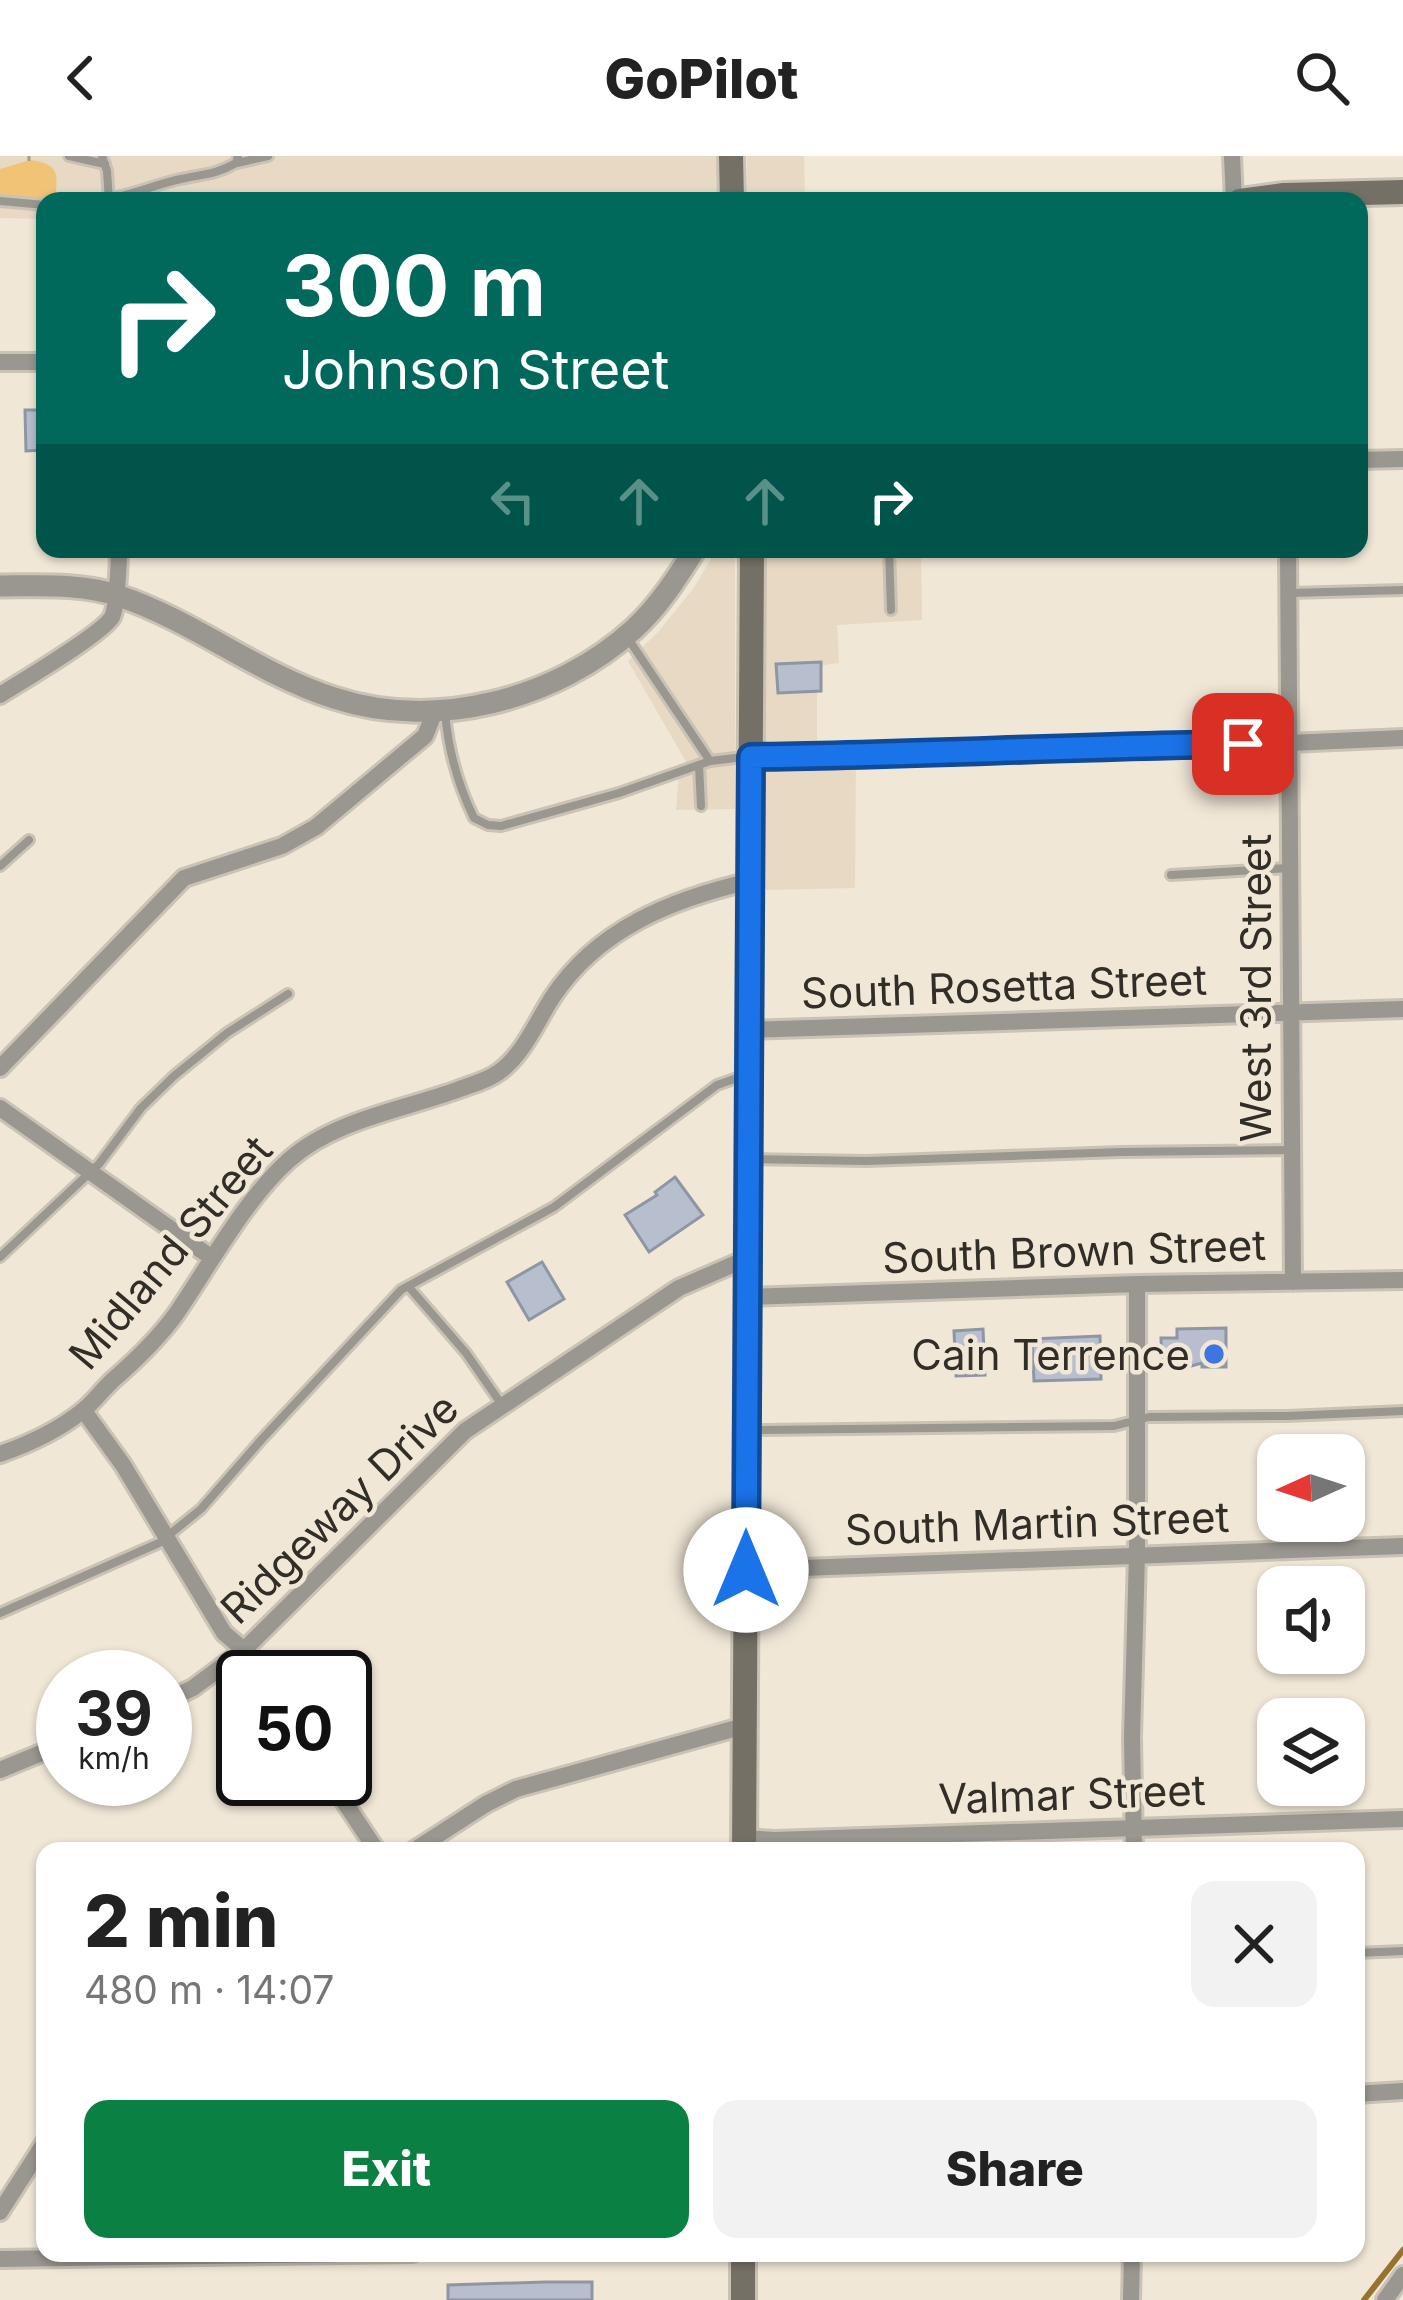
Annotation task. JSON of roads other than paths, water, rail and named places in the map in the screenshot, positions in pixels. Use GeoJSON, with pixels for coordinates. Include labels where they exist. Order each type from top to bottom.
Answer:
{"type":"FeatureCollection","features":[{"type":"Feature","properties":{"kind":"main road"},"geometry":{"type":"LineString","coordinates":[[731,156],[733,192]]}},
{"type":"Feature","properties":{"kind":"main road"},"geometry":{"type":"LineString","coordinates":[[1368,194],[1403,192]]}},
{"type":"Feature","properties":{"kind":"main road"},"geometry":{"type":"LineString","coordinates":[[744,1842],[752,558]]}},
{"type":"Feature","properties":{"kind":"main road"},"geometry":{"type":"LineString","coordinates":[[743,2262],[743,2300]]}},
{"type":"Feature","properties":{"kind":"street"},"geometry":{"type":"LineString","coordinates":[[1232,156],[1236,192]]}},
{"type":"Feature","properties":{"kind":"street"},"geometry":{"type":"LineString","coordinates":[[0,362],[36,362]]}},
{"type":"Feature","properties":{"kind":"street"},"geometry":{"type":"LineString","coordinates":[[1368,460],[1403,459]]}},
{"type":"Feature","properties":{"kind":"street"},"geometry":{"type":"LineString","coordinates":[[0,695],[96,632],[114,614],[118,558]]}},
{"type":"Feature","properties":{"kind":"street"},"geometry":{"type":"LineString","coordinates":[[0,586],[114,594],[329,697],[382,708],[440,710],[490,704],[566,676],[626,636],[651,612],[689,558]]}},
{"type":"Feature","properties":{"kind":"street","name":"West 3rd Street"},"geometry":{"type":"LineString","coordinates":[[1288,558],[1292,1282]]}},
{"type":"Feature","properties":{"kind":"street"},"geometry":{"type":"LineString","coordinates":[[0,1068],[184,878],[282,846],[316,826],[425,736],[440,710]]}},
{"type":"Feature","properties":{"kind":"street"},"geometry":{"type":"LineString","coordinates":[[751,757],[1403,738]]}},
{"type":"Feature","properties":{"kind":"street","name":"Midland Street"},"geometry":{"type":"LineString","coordinates":[[0,1454],[51,1432],[83,1411],[162,1332],[268,1183],[298,1153],[348,1126],[498,1073],[525,1042],[566,979],[602,940],[683,902],[751,881]]}},
{"type":"Feature","properties":{"kind":"street","name":"South Rosetta Street"},"geometry":{"type":"LineString","coordinates":[[750,1030],[1403,1009]]}},
{"type":"Feature","properties":{"kind":"street"},"geometry":{"type":"LineString","coordinates":[[0,1108],[212,1258]]}},
{"type":"Feature","properties":{"kind":"street","name":"Ridgeway Drive"},"geometry":{"type":"LineString","coordinates":[[244,1650],[465,1431],[679,1288],[748,1258]]}},
{"type":"Feature","properties":{"kind":"street","name":"South Brown Street"},"geometry":{"type":"LineString","coordinates":[[747,1297],[1403,1280]]}},
{"type":"Feature","properties":{"kind":"street"},"geometry":{"type":"LineString","coordinates":[[1134,1842],[1137,1284]]}},
{"type":"Feature","properties":{"kind":"street"},"geometry":{"type":"LineString","coordinates":[[83,1411],[123,1465],[224,1633],[244,1650]]}},
{"type":"Feature","properties":{"kind":"street","name":"South Martin Street"},"geometry":{"type":"LineString","coordinates":[[746,1570],[1403,1546]]}},
{"type":"Feature","properties":{"kind":"street"},"geometry":{"type":"LineString","coordinates":[[427,1842],[516,1789],[744,1726]]}},
{"type":"Feature","properties":{"kind":"street"},"geometry":{"type":"LineString","coordinates":[[0,1770],[36,1755]]}},
{"type":"Feature","properties":{"kind":"street"},"geometry":{"type":"LineString","coordinates":[[347,1806],[371,1842]]}},
{"type":"Feature","properties":{"kind":"street","name":"Valmar Street"},"geometry":{"type":"LineString","coordinates":[[760,1842],[1403,1819]]}},
{"type":"Feature","properties":{"kind":"street"},"geometry":{"type":"LineString","coordinates":[[1365,2093],[1403,2091]]}},
{"type":"Feature","properties":{"kind":"street"},"geometry":{"type":"LineString","coordinates":[[0,2212],[36,2156]]}},
{"type":"Feature","properties":{"kind":"street"},"geometry":{"type":"LineString","coordinates":[[0,2259],[36,2258]]}},
{"type":"Feature","properties":{"kind":"street"},"geometry":{"type":"LineString","coordinates":[[1131,2300],[1132,2262]]}},
{"type":"Feature","properties":{"kind":"street"},"geometry":{"type":"LineString","coordinates":[[1385,2300],[1403,2275]]}},
{"type":"Feature","properties":{"kind":"lane"},"geometry":{"type":"LineString","coordinates":[[69,156],[104,160],[108,192]]}},
{"type":"Feature","properties":{"kind":"lane"},"geometry":{"type":"LineString","coordinates":[[142,192],[219,173],[237,160],[268,156]]}},
{"type":"Feature","properties":{"kind":"lane"},"geometry":{"type":"LineString","coordinates":[[0,201],[36,204]]}},
{"type":"Feature","properties":{"kind":"lane"},"geometry":{"type":"LineString","coordinates":[[889,558],[891,610]]}},
{"type":"Feature","properties":{"kind":"lane"},"geometry":{"type":"LineString","coordinates":[[1288,592],[1403,590]]}},
{"type":"Feature","properties":{"kind":"lane"},"geometry":{"type":"LineString","coordinates":[[626,636],[705,763],[701,806]]}},
{"type":"Feature","properties":{"kind":"lane"},"geometry":{"type":"LineString","coordinates":[[440,710],[463,794],[474,818],[488,825],[501,826],[566,808],[705,763],[751,757]]}},
{"type":"Feature","properties":{"kind":"lane"},"geometry":{"type":"LineString","coordinates":[[0,866],[29,840]]}},
{"type":"Feature","properties":{"kind":"lane"},"geometry":{"type":"LineString","coordinates":[[1171,875],[1291,868]]}},
{"type":"Feature","properties":{"kind":"lane"},"geometry":{"type":"LineString","coordinates":[[0,1257],[89,1173],[174,1076],[226,1033],[288,994]]}},
{"type":"Feature","properties":{"kind":"lane"},"geometry":{"type":"LineString","coordinates":[[0,1613],[159,1543],[201,1509],[408,1286],[543,1214],[717,1085],[750,1075]]}},
{"type":"Feature","properties":{"kind":"lane"},"geometry":{"type":"LineString","coordinates":[[749,1159],[832,1162],[1292,1150]]}},
{"type":"Feature","properties":{"kind":"lane"},"geometry":{"type":"LineString","coordinates":[[408,1286],[466,1353],[502,1406]]}},
{"type":"Feature","properties":{"kind":"lane"},"geometry":{"type":"LineString","coordinates":[[746,1430],[1114,1426],[1149,1417],[1403,1411]]}},
{"type":"Feature","properties":{"kind":"lane"},"geometry":{"type":"LineString","coordinates":[[1365,1953],[1403,1951]]}},
{"type":"Feature","properties":{"kind":"waterway"},"geometry":{"type":"LineString","coordinates":[[1364,2300],[1403,2250]]}},
{"type":"Feature","properties":{"kind":"place","name":"Cain Terrence"},"geometry":{"type":"Point","coordinates":[1214,1354]}}]}
